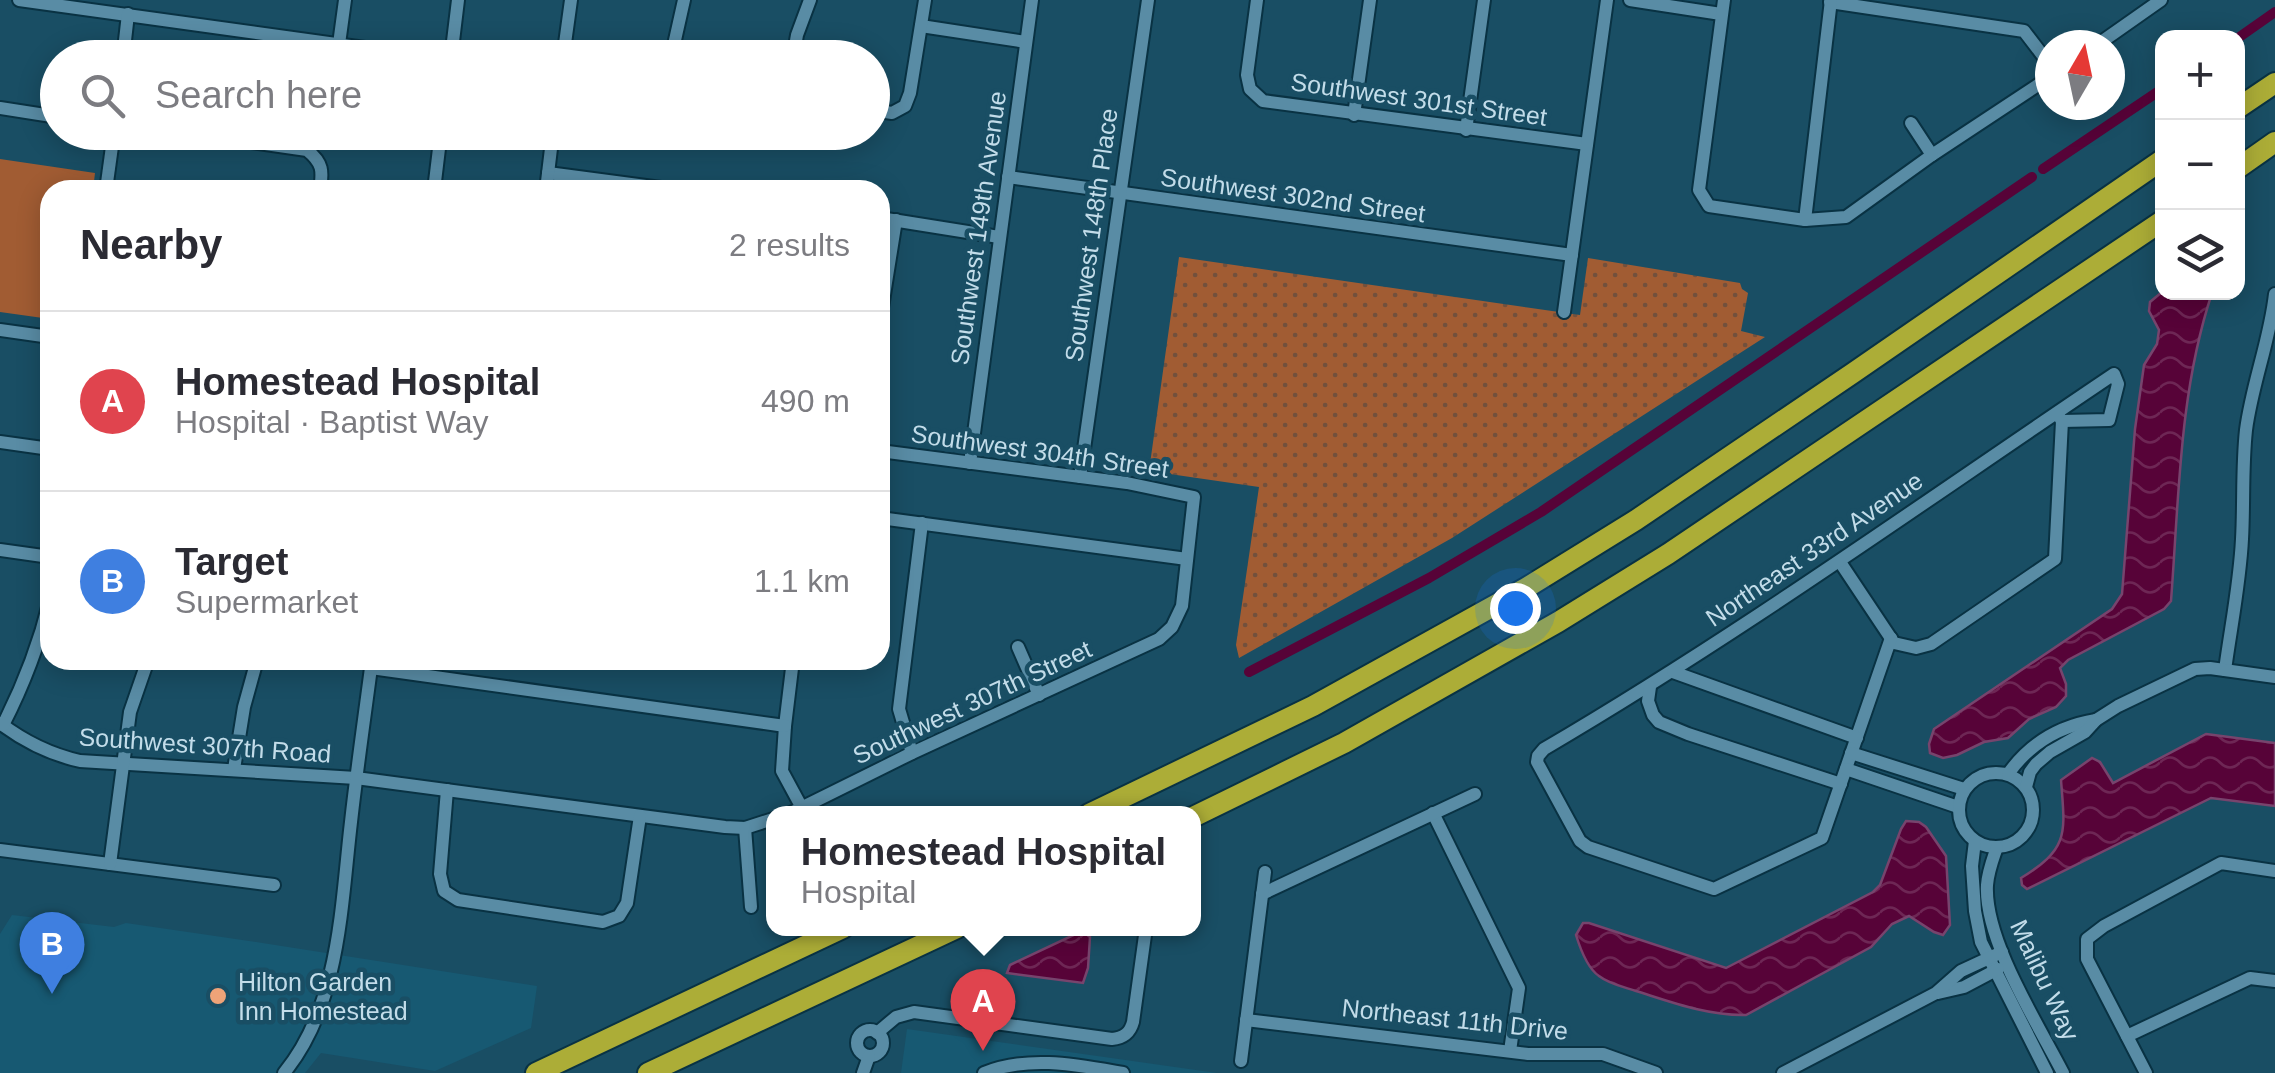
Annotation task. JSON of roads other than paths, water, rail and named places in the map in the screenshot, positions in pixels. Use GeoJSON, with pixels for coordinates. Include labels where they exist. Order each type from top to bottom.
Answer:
{"type":"FeatureCollection","features":[{"type":"Feature","properties":{"kind":"highway"},"geometry":{"type":"LineString","coordinates":[[2245,103],[2275,83]]}},
{"type":"Feature","properties":{"kind":"highway"},"geometry":{"type":"LineString","coordinates":[[2245,163],[2275,142]]}},
{"type":"Feature","properties":{"kind":"highway"},"geometry":{"type":"LineString","coordinates":[[1106,806],[1313,706],[1526,588],[1636,520],[2155,165]]}},
{"type":"Feature","properties":{"kind":"highway"},"geometry":{"type":"LineString","coordinates":[[1201,813],[1344,743],[1558,622],[1668,554],[2155,225]]}},
{"type":"Feature","properties":{"kind":"highway"},"geometry":{"type":"LineString","coordinates":[[536,1073],[827,936]]}},
{"type":"Feature","properties":{"kind":"highway"},"geometry":{"type":"LineString","coordinates":[[648,1073],[940,936]]}},
{"type":"Feature","properties":{"kind":"street"},"geometry":{"type":"LineString","coordinates":[[19,0],[311,40]]}},
{"type":"Feature","properties":{"kind":"street"},"geometry":{"type":"LineString","coordinates":[[340,40],[345,0]]}},
{"type":"Feature","properties":{"kind":"street"},"geometry":{"type":"LineString","coordinates":[[453,40],[458,0]]}},
{"type":"Feature","properties":{"kind":"street"},"geometry":{"type":"LineString","coordinates":[[565,40],[571,0]]}},
{"type":"Feature","properties":{"kind":"street"},"geometry":{"type":"LineString","coordinates":[[675,40],[684,0]]}},
{"type":"Feature","properties":{"kind":"street"},"geometry":{"type":"LineString","coordinates":[[796,40],[810,0]]}},
{"type":"Feature","properties":{"kind":"street"},"geometry":{"type":"LineString","coordinates":[[890,113],[905,106],[910,93],[924,0]]}},
{"type":"Feature","properties":{"kind":"street","name":"Southwest 149th Avenue"},"geometry":{"type":"LineString","coordinates":[[970,462],[1032,0]]}},
{"type":"Feature","properties":{"kind":"street","name":"Southwest 148th Place"},"geometry":{"type":"LineString","coordinates":[[1080,477],[1148,0]]}},
{"type":"Feature","properties":{"kind":"street","name":"Southwest 301st Street"},"geometry":{"type":"LineString","coordinates":[[1257,0],[1247,75],[1250,89],[1263,101],[1587,144]]}},
{"type":"Feature","properties":{"kind":"street"},"geometry":{"type":"LineString","coordinates":[[1354,115],[1370,0]]}},
{"type":"Feature","properties":{"kind":"street"},"geometry":{"type":"LineString","coordinates":[[1466,130],[1484,0]]}},
{"type":"Feature","properties":{"kind":"street"},"geometry":{"type":"LineString","coordinates":[[1564,312],[1607,0]]}},
{"type":"Feature","properties":{"kind":"street"},"geometry":{"type":"LineString","coordinates":[[1630,0],[1723,7],[1699,190],[1709,206],[1805,220],[1846,218],[2035,87]]}},
{"type":"Feature","properties":{"kind":"street"},"geometry":{"type":"LineString","coordinates":[[2115,30],[2143,6],[2161,0]]}},
{"type":"Feature","properties":{"kind":"street"},"geometry":{"type":"LineString","coordinates":[[1805,220],[1831,1],[2024,30],[2035,45]]}},
{"type":"Feature","properties":{"kind":"street"},"geometry":{"type":"LineString","coordinates":[[125,40],[128,14]]}},
{"type":"Feature","properties":{"kind":"street"},"geometry":{"type":"LineString","coordinates":[[921,26],[1026,42]]}},
{"type":"Feature","properties":{"kind":"street"},"geometry":{"type":"LineString","coordinates":[[0,108],[40,114]]}},
{"type":"Feature","properties":{"kind":"street"},"geometry":{"type":"LineString","coordinates":[[1912,123],[1932,155]]}},
{"type":"Feature","properties":{"kind":"street"},"geometry":{"type":"LineString","coordinates":[[107,180],[112,150]]}},
{"type":"Feature","properties":{"kind":"street"},"geometry":{"type":"LineString","coordinates":[[307,150],[317,159],[322,180]]}},
{"type":"Feature","properties":{"kind":"street"},"geometry":{"type":"LineString","coordinates":[[435,180],[439,150]]}},
{"type":"Feature","properties":{"kind":"street"},"geometry":{"type":"LineString","coordinates":[[547,180],[551,150]]}},
{"type":"Feature","properties":{"kind":"street"},"geometry":{"type":"LineString","coordinates":[[548,173],[601,180]]}},
{"type":"Feature","properties":{"kind":"street","name":"Southwest 302nd Street"},"geometry":{"type":"LineString","coordinates":[[1008,177],[1572,255]]}},
{"type":"Feature","properties":{"kind":"street"},"geometry":{"type":"LineString","coordinates":[[890,219],[999,237]]}},
{"type":"Feature","properties":{"kind":"street"},"geometry":{"type":"LineString","coordinates":[[890,258],[896,220]]}},
{"type":"Feature","properties":{"kind":"street"},"geometry":{"type":"LineString","coordinates":[[2225,670],[2242,539],[2241,494],[2250,402],[2275,294]]}},
{"type":"Feature","properties":{"kind":"street"},"geometry":{"type":"LineString","coordinates":[[0,330],[40,336]]}},
{"type":"Feature","properties":{"kind":"street","name":"Northeast 33rd Avenue"},"geometry":{"type":"LineString","coordinates":[[1841,784],[1822,838],[1714,889],[1588,847],[1580,841],[1537,762],[1544,750],[1674,672],[1840,562],[1934,494],[2059,417],[2114,374],[2118,384],[2109,420],[2059,417]]}},
{"type":"Feature","properties":{"kind":"street"},"geometry":{"type":"LineString","coordinates":[[1840,562],[1892,641],[1916,648],[1931,644],[2055,558],[2059,417]]}},
{"type":"Feature","properties":{"kind":"street"},"geometry":{"type":"LineString","coordinates":[[0,442],[40,448]]}},
{"type":"Feature","properties":{"kind":"street","name":"Southwest 304th Street"},"geometry":{"type":"LineString","coordinates":[[890,452],[1080,477],[1194,498],[1186,560]]}},
{"type":"Feature","properties":{"kind":"street"},"geometry":{"type":"LineString","coordinates":[[890,519],[1186,560]]}},
{"type":"Feature","properties":{"kind":"street"},"geometry":{"type":"LineString","coordinates":[[912,753],[900,709],[922,524]]}},
{"type":"Feature","properties":{"kind":"street"},"geometry":{"type":"LineString","coordinates":[[0,550],[40,556]]}},
{"type":"Feature","properties":{"kind":"street","name":"Southwest 307th Street"},"geometry":{"type":"LineString","coordinates":[[805,806],[1159,639],[1172,627],[1182,606],[1186,560]]}},
{"type":"Feature","properties":{"kind":"street"},"geometry":{"type":"LineString","coordinates":[[1650,687],[1648,701],[1659,722],[1841,784],[1892,641]]}},
{"type":"Feature","properties":{"kind":"street"},"geometry":{"type":"LineString","coordinates":[[1,724],[24,684],[40,643]]}},
{"type":"Feature","properties":{"kind":"street"},"geometry":{"type":"LineString","coordinates":[[1018,647],[1039,694]]}},
{"type":"Feature","properties":{"kind":"street"},"geometry":{"type":"LineString","coordinates":[[2026,787],[2030,772],[2050,752],[2085,732],[2118,706],[2195,669],[2275,677]]}},
{"type":"Feature","properties":{"kind":"street"},"geometry":{"type":"LineString","coordinates":[[110,864],[130,712],[145,670]]}},
{"type":"Feature","properties":{"kind":"street"},"geometry":{"type":"LineString","coordinates":[[234,769],[254,670]]}},
{"type":"Feature","properties":{"kind":"street"},"geometry":{"type":"LineString","coordinates":[[284,1073],[298,1056],[321,1006],[335,950],[371,670]]}},
{"type":"Feature","properties":{"kind":"street"},"geometry":{"type":"LineString","coordinates":[[412,670],[785,726]]}},
{"type":"Feature","properties":{"kind":"street"},"geometry":{"type":"LineString","coordinates":[[793,670],[782,771],[793,806]]}},
{"type":"Feature","properties":{"kind":"street"},"geometry":{"type":"LineString","coordinates":[[1674,672],[1856,738]]}},
{"type":"Feature","properties":{"kind":"street"},"geometry":{"type":"LineString","coordinates":[[2008,774],[2030,748],[2045,738],[2068,726],[2096,720]]}},
{"type":"Feature","properties":{"kind":"street","name":"Southwest 307th Road"},"geometry":{"type":"LineString","coordinates":[[1,724],[53,755],[80,761],[356,778]]}},
{"type":"Feature","properties":{"kind":"street"},"geometry":{"type":"LineString","coordinates":[[1852,753],[1964,789]]}},
{"type":"Feature","properties":{"kind":"street"},"geometry":{"type":"LineString","coordinates":[[1846,769],[1958,808]]}},
{"type":"Feature","properties":{"kind":"street"},"geometry":{"type":"LineString","coordinates":[[1987,773],[2008,774],[2026,787],[2032,802],[2032,818],[2020,838],[1990,847],[1969,836],[1960,823],[1958,808],[1964,789],[1974,779],[1987,773]]}},
{"type":"Feature","properties":{"kind":"street"},"geometry":{"type":"LineString","coordinates":[[356,778],[745,828],[766,822]]}},
{"type":"Feature","properties":{"kind":"street"},"geometry":{"type":"LineString","coordinates":[[447,790],[440,874],[444,891],[458,900],[603,922],[619,916],[627,903],[640,816]]}},
{"type":"Feature","properties":{"kind":"street"},"geometry":{"type":"LineString","coordinates":[[1262,894],[1474,794]]}},
{"type":"Feature","properties":{"kind":"street"},"geometry":{"type":"LineString","coordinates":[[1434,814],[1519,988],[1510,1052]]}},
{"type":"Feature","properties":{"kind":"street"},"geometry":{"type":"LineString","coordinates":[[745,828],[750,907]]}},
{"type":"Feature","properties":{"kind":"street","name":"Malibu Way"},"geometry":{"type":"LineString","coordinates":[[1976,841],[1972,866],[1981,942],[1998,962],[2063,1073]]}},
{"type":"Feature","properties":{"kind":"street","name":"Malibu Way"},"geometry":{"type":"LineString","coordinates":[[1998,847],[1990,865],[1987,888],[1998,962],[2047,1073]]}},
{"type":"Feature","properties":{"kind":"street"},"geometry":{"type":"LineString","coordinates":[[0,850],[274,885]]}},
{"type":"Feature","properties":{"kind":"street"},"geometry":{"type":"LineString","coordinates":[[2146,1073],[2087,960],[2088,939],[2104,926],[2221,863],[2275,872]]}},
{"type":"Feature","properties":{"kind":"street"},"geometry":{"type":"LineString","coordinates":[[1241,1061],[1265,872]]}},
{"type":"Feature","properties":{"kind":"street"},"geometry":{"type":"LineString","coordinates":[[878,1033],[896,1017],[914,1012],[1120,1038],[1129,1032],[1133,1022],[1145,936]]}},
{"type":"Feature","properties":{"kind":"street"},"geometry":{"type":"LineString","coordinates":[[1782,1073],[1936,993],[1961,971],[1998,962]]}},
{"type":"Feature","properties":{"kind":"street"},"geometry":{"type":"LineString","coordinates":[[2127,1036],[2250,978],[2275,981]]}},
{"type":"Feature","properties":{"kind":"street","name":"Northeast 11th Drive"},"geometry":{"type":"LineString","coordinates":[[1246,1020],[1528,1054],[1603,1054],[1656,1073]]}},
{"type":"Feature","properties":{"kind":"street"},"geometry":{"type":"LineString","coordinates":[[868,1030],[878,1033],[882,1038],[878,1053],[869,1056],[858,1050],[858,1037],[868,1030]]}},
{"type":"Feature","properties":{"kind":"street"},"geometry":{"type":"LineString","coordinates":[[863,1073],[869,1056]]}},
{"type":"Feature","properties":{"kind":"street"},"geometry":{"type":"LineString","coordinates":[[984,1073],[1035,1063],[1123,1073]]}},
{"type":"Feature","properties":{"kind":"water"},"geometry":{"type":"Polygon","coordinates":[[[2155,298],[2210,300],[2187,407],[2171,601],[2164,609],[2068,660],[2060,668],[2066,696],[2056,707],[2029,719],[2008,738],[1984,742],[1943,758],[1930,753],[1934,729],[2112,609],[2122,594],[2135,429],[2144,365],[2157,344],[2159,330],[2149,311],[2155,298]]]}},
{"type":"Feature","properties":{"kind":"water"},"geometry":{"type":"Polygon","coordinates":[[[2206,734],[2275,743],[2275,806],[2211,798],[2027,889],[2022,885],[2021,878],[2048,857],[2061,838],[2061,780],[2092,758],[2100,762],[2113,783],[2206,734]]]}},
{"type":"Feature","properties":{"kind":"water"},"geometry":{"type":"Polygon","coordinates":[[[1906,821],[1926,827],[1946,856],[1950,925],[1943,935],[1909,916],[1892,924],[1871,947],[1746,1015],[1690,1008],[1612,983],[1595,972],[1582,952],[1576,935],[1583,923],[1589,923],[1726,968],[1873,892],[1880,885],[1906,821]]]}},
{"type":"Feature","properties":{"kind":"water"},"geometry":{"type":"Polygon","coordinates":[[[1071,936],[1090,937],[1083,983],[1007,973],[1010,965],[1071,936]]]}},
{"type":"Feature","properties":{"kind":"waterway"},"geometry":{"type":"LineString","coordinates":[[2245,33],[2275,12]]}},
{"type":"Feature","properties":{"kind":"waterway"},"geometry":{"type":"LineString","coordinates":[[2043,169],[2155,94]]}},
{"type":"Feature","properties":{"kind":"waterway"},"geometry":{"type":"LineString","coordinates":[[1249,672],[1429,578],[1541,512],[2032,177]]}},
{"type":"Feature","properties":{"kind":"place","name":"Target"},"geometry":{"type":"Point","coordinates":[52,994]}},
{"type":"Feature","properties":{"kind":"place","name":"Hilton Garden Inn Homestead"},"geometry":{"type":"Point","coordinates":[218,996]}},
{"type":"Feature","properties":{"kind":"place","name":"Homestead Hospital"},"geometry":{"type":"Point","coordinates":[983,1051]}}]}
